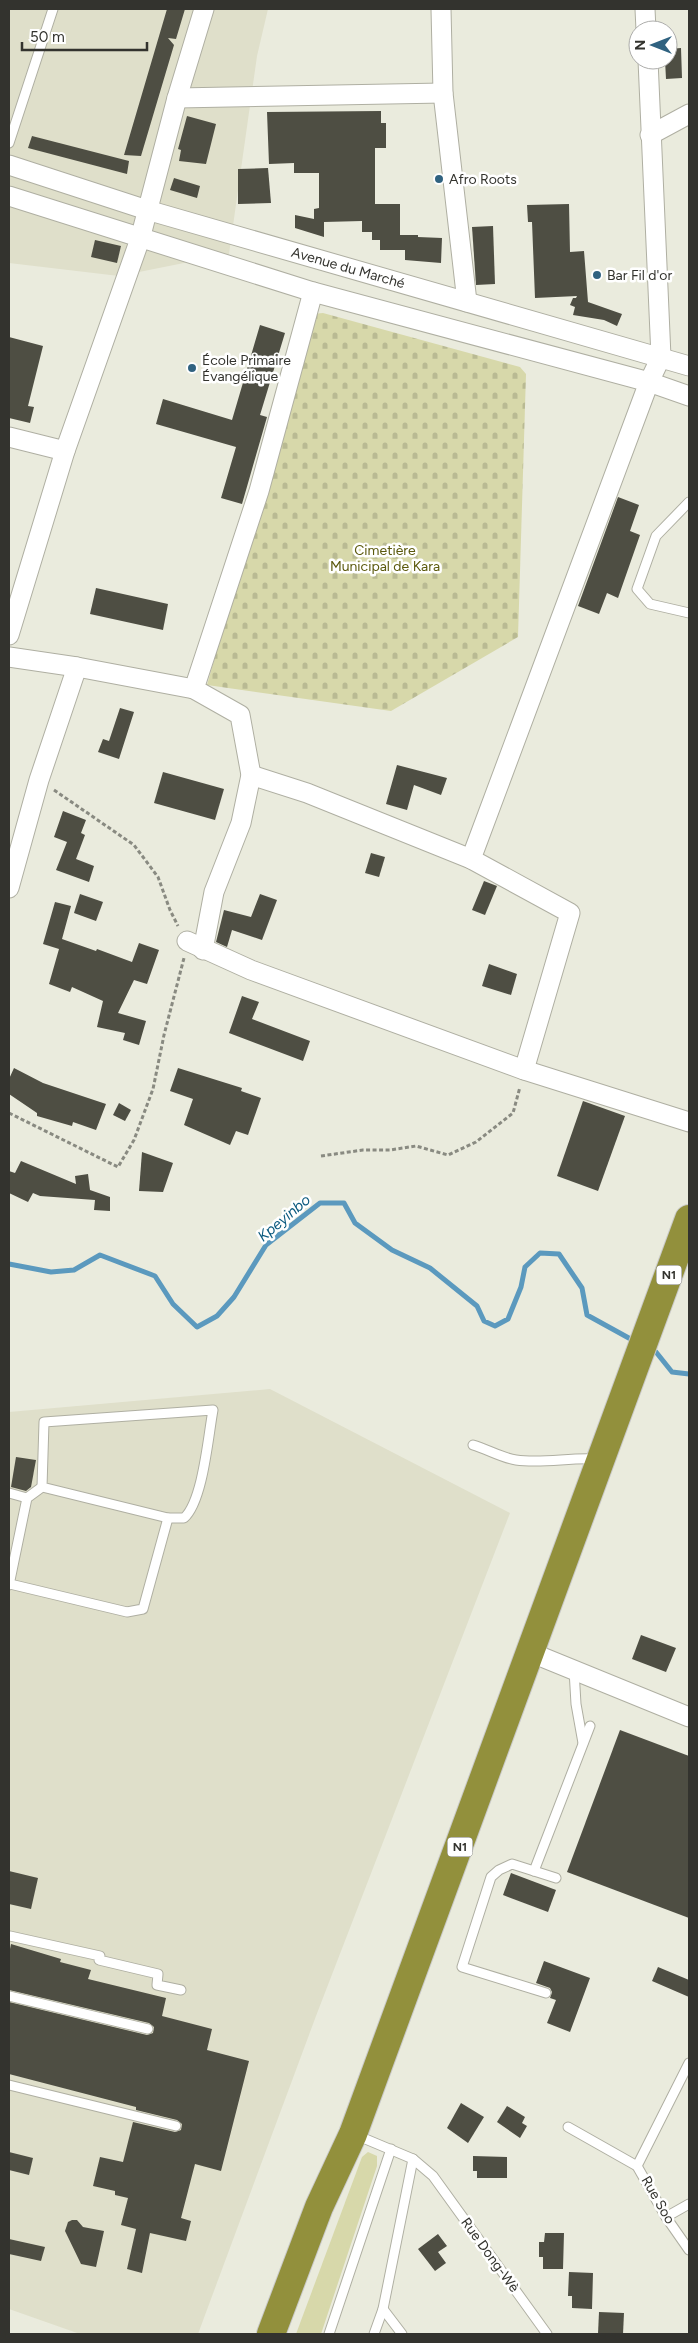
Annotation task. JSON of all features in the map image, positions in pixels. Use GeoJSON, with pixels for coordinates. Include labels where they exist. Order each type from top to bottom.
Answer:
{"type":"FeatureCollection","features":[{"type":"Feature","properties":{"kind":"highway","name":"N1"},"geometry":{"type":"LineString","coordinates":[[271,2334],[319,2207],[353,2134],[532,1653],[689,1219]]}},
{"type":"Feature","properties":{"kind":"street"},"geometry":{"type":"LineString","coordinates":[[9,635],[65,451],[140,239],[177,98],[204,9]]}},
{"type":"Feature","properties":{"kind":"street"},"geometry":{"type":"LineString","coordinates":[[441,9],[443,93],[467,302]]}},
{"type":"Feature","properties":{"kind":"street"},"geometry":{"type":"LineString","coordinates":[[471,859],[649,382],[661,357],[648,70]]}},
{"type":"Feature","properties":{"kind":"street"},"geometry":{"type":"LineString","coordinates":[[177,98],[443,93]]}},
{"type":"Feature","properties":{"kind":"street"},"geometry":{"type":"LineString","coordinates":[[650,135],[689,114]]}},
{"type":"Feature","properties":{"kind":"street","name":"Avenue du Marché"},"geometry":{"type":"LineString","coordinates":[[9,165],[147,210],[689,365]]}},
{"type":"Feature","properties":{"kind":"street"},"geometry":{"type":"LineString","coordinates":[[9,196],[140,239],[313,292],[649,382],[689,396]]}},
{"type":"Feature","properties":{"kind":"street"},"geometry":{"type":"LineString","coordinates":[[194,689],[259,491],[313,292]]}},
{"type":"Feature","properties":{"kind":"street"},"geometry":{"type":"LineString","coordinates":[[9,437],[65,451]]}},
{"type":"Feature","properties":{"kind":"street"},"geometry":{"type":"LineString","coordinates":[[9,658],[77,667],[194,689],[240,715],[251,775],[241,823],[214,892],[204,950]]}},
{"type":"Feature","properties":{"kind":"street"},"geometry":{"type":"LineString","coordinates":[[9,888],[39,780],[77,667]]}},
{"type":"Feature","properties":{"kind":"street"},"geometry":{"type":"LineString","coordinates":[[251,775],[308,793],[471,859],[570,913],[524,1070]]}},
{"type":"Feature","properties":{"kind":"street"},"geometry":{"type":"LineString","coordinates":[[187,941],[251,970],[524,1070],[689,1122]]}},
{"type":"Feature","properties":{"kind":"street"},"geometry":{"type":"LineString","coordinates":[[532,1653],[689,1717]]}},
{"type":"Feature","properties":{"kind":"lane"},"geometry":{"type":"LineString","coordinates":[[9,143],[53,9]]}},
{"type":"Feature","properties":{"kind":"lane"},"geometry":{"type":"LineString","coordinates":[[689,502],[656,536],[637,589],[650,604],[689,614]]}},
{"type":"Feature","properties":{"kind":"lane"},"geometry":{"type":"LineString","coordinates":[[212,1410],[203,1470],[191,1512],[184,1518],[168,1518],[42,1487],[44,1422],[212,1410]]}},
{"type":"Feature","properties":{"kind":"lane"},"geometry":{"type":"LineString","coordinates":[[473,1445],[515,1460],[553,1460],[579,1457],[602,1460]]}},
{"type":"Feature","properties":{"kind":"lane"},"geometry":{"type":"LineString","coordinates":[[42,1487],[27,1498],[9,1584],[127,1612],[143,1609],[168,1518]]}},
{"type":"Feature","properties":{"kind":"lane"},"geometry":{"type":"LineString","coordinates":[[9,1493],[27,1498]]}},
{"type":"Feature","properties":{"kind":"lane"},"geometry":{"type":"LineString","coordinates":[[574,1670],[576,1704],[583,1743]]}},
{"type":"Feature","properties":{"kind":"lane"},"geometry":{"type":"LineString","coordinates":[[534,1871],[590,1726]]}},
{"type":"Feature","properties":{"kind":"lane"},"geometry":{"type":"LineString","coordinates":[[546,1992],[462,1967],[491,1877],[499,1870],[512,1864],[556,1878]]}},
{"type":"Feature","properties":{"kind":"lane"},"geometry":{"type":"LineString","coordinates":[[9,1937],[100,1956],[99,1960],[158,1974],[157,1985],[181,1990]]}},
{"type":"Feature","properties":{"kind":"lane"},"geometry":{"type":"LineString","coordinates":[[9,1996],[148,2029]]}},
{"type":"Feature","properties":{"kind":"lane"},"geometry":{"type":"LineString","coordinates":[[638,2166],[689,2063]]}},
{"type":"Feature","properties":{"kind":"lane"},"geometry":{"type":"LineString","coordinates":[[9,2085],[176,2126]]}},
{"type":"Feature","properties":{"kind":"lane","name":"Rue Soo"},"geometry":{"type":"LineString","coordinates":[[568,2127],[638,2166],[666,2216],[689,2250]]}},
{"type":"Feature","properties":{"kind":"lane","name":"Rue Dong-Wè"},"geometry":{"type":"LineString","coordinates":[[353,2134],[413,2159],[433,2176],[548,2334]]}},
{"type":"Feature","properties":{"kind":"lane"},"geometry":{"type":"LineString","coordinates":[[329,2334],[391,2150]]}},
{"type":"Feature","properties":{"kind":"lane"},"geometry":{"type":"LineString","coordinates":[[374,2334],[382,2309],[413,2159]]}},
{"type":"Feature","properties":{"kind":"lane"},"geometry":{"type":"LineString","coordinates":[[666,2216],[689,2204]]}},
{"type":"Feature","properties":{"kind":"lane"},"geometry":{"type":"LineString","coordinates":[[382,2309],[402,2334]]}},
{"type":"Feature","properties":{"kind":"path"},"geometry":{"type":"LineString","coordinates":[[9,1113],[118,1167],[134,1140],[154,1089],[164,1035],[187,941],[170,910],[158,877],[134,845],[39,780]]}},
{"type":"Feature","properties":{"kind":"path"},"geometry":{"type":"LineString","coordinates":[[321,1156],[416,1146],[448,1155],[476,1142],[513,1113],[524,1070]]}},
{"type":"Feature","properties":{"kind":"shaded area"},"geometry":{"type":"Polygon","coordinates":[[[9,9],[268,9],[257,56],[229,254],[119,276],[9,263],[9,9]]]}},
{"type":"Feature","properties":{"kind":"shaded area"},"geometry":{"type":"Polygon","coordinates":[[[270,1389],[510,1513],[316,2016],[198,2334],[80,2334],[9,2309],[9,1412],[270,1389]]]}},
{"type":"Feature","properties":{"kind":"green space","name":"Cimetière Municipal de Kara"},"geometry":{"type":"Polygon","coordinates":[[[323,313],[520,367],[526,374],[518,637],[391,711],[207,685],[312,314],[323,313]]]}},
{"type":"Feature","properties":{"kind":"green space"},"geometry":{"type":"Polygon","coordinates":[[[368,2152],[377,2156],[377,2166],[321,2334],[296,2334],[362,2157],[368,2152]]]}},
{"type":"Feature","properties":{"kind":"building"},"geometry":{"type":"Polygon","coordinates":[[[167,9],[185,9],[176,39],[168,38],[174,45],[141,156],[124,155],[167,9]]]}},
{"type":"Feature","properties":{"kind":"building"},"geometry":{"type":"Polygon","coordinates":[[[678,48],[681,48],[682,78],[666,79],[666,70],[678,70],[678,48]]]}},
{"type":"Feature","properties":{"kind":"building"},"geometry":{"type":"Polygon","coordinates":[[[381,111],[381,123],[386,123],[386,148],[375,148],[375,204],[400,204],[400,235],[442,238],[441,263],[405,260],[405,250],[380,250],[380,240],[372,240],[372,232],[362,232],[362,221],[324,222],[324,237],[295,228],[295,215],[314,219],[314,209],[319,208],[319,173],[294,173],[294,163],[269,164],[267,112],[381,111]]]}},
{"type":"Feature","properties":{"kind":"building"},"geometry":{"type":"Polygon","coordinates":[[[187,116],[216,124],[206,164],[179,161],[181,150],[178,149],[187,116]]]}},
{"type":"Feature","properties":{"kind":"building"},"geometry":{"type":"Polygon","coordinates":[[[32,136],[129,161],[127,174],[28,148],[32,136]]]}},
{"type":"Feature","properties":{"kind":"building"},"geometry":{"type":"Polygon","coordinates":[[[268,168],[271,203],[238,204],[238,169],[268,168]]]}},
{"type":"Feature","properties":{"kind":"building"},"geometry":{"type":"Polygon","coordinates":[[[174,178],[200,186],[197,198],[170,190],[174,178]]]}},
{"type":"Feature","properties":{"kind":"building"},"geometry":{"type":"Polygon","coordinates":[[[569,204],[570,252],[584,251],[588,302],[622,314],[617,326],[604,320],[573,315],[575,307],[570,305],[573,298],[577,296],[535,298],[532,222],[528,222],[527,205],[569,204]]]}},
{"type":"Feature","properties":{"kind":"building"},"geometry":{"type":"Polygon","coordinates":[[[493,226],[495,284],[476,285],[472,227],[493,226]]]}},
{"type":"Feature","properties":{"kind":"building"},"geometry":{"type":"Polygon","coordinates":[[[95,240],[121,246],[117,263],[91,257],[95,240]]]}},
{"type":"Feature","properties":{"kind":"building"},"geometry":{"type":"Polygon","coordinates":[[[260,325],[285,333],[260,415],[267,417],[242,504],[221,498],[236,447],[156,424],[163,399],[232,420],[260,325]]]}},
{"type":"Feature","properties":{"kind":"building"},"geometry":{"type":"Polygon","coordinates":[[[9,337],[43,346],[28,406],[34,407],[30,423],[9,418],[9,337]]]}},
{"type":"Feature","properties":{"kind":"building"},"geometry":{"type":"Polygon","coordinates":[[[618,497],[639,505],[630,531],[640,535],[618,598],[607,593],[599,614],[578,606],[618,497]]]}},
{"type":"Feature","properties":{"kind":"building"},"geometry":{"type":"Polygon","coordinates":[[[96,588],[168,604],[163,630],[90,614],[96,588]]]}},
{"type":"Feature","properties":{"kind":"building"},"geometry":{"type":"Polygon","coordinates":[[[120,708],[134,712],[119,759],[98,752],[103,739],[109,741],[120,708]]]}},
{"type":"Feature","properties":{"kind":"building"},"geometry":{"type":"Polygon","coordinates":[[[397,765],[447,778],[441,795],[414,785],[407,810],[386,804],[397,765]]]}},
{"type":"Feature","properties":{"kind":"building"},"geometry":{"type":"Polygon","coordinates":[[[163,772],[224,789],[215,820],[154,803],[163,772]]]}},
{"type":"Feature","properties":{"kind":"building"},"geometry":{"type":"Polygon","coordinates":[[[63,811],[86,820],[81,833],[85,835],[76,859],[94,866],[89,882],[56,870],[67,842],[54,837],[63,811]]]}},
{"type":"Feature","properties":{"kind":"building"},"geometry":{"type":"Polygon","coordinates":[[[371,853],[385,857],[379,877],[365,873],[371,853]]]}},
{"type":"Feature","properties":{"kind":"building"},"geometry":{"type":"Polygon","coordinates":[[[484,881],[497,886],[485,915],[472,910],[484,881]]]}},
{"type":"Feature","properties":{"kind":"building"},"geometry":{"type":"Polygon","coordinates":[[[80,894],[103,902],[96,921],[74,913],[80,894]]]}},
{"type":"Feature","properties":{"kind":"building"},"geometry":{"type":"Polygon","coordinates":[[[260,894],[277,900],[262,940],[232,930],[227,947],[216,942],[224,910],[251,917],[260,894]]]}},
{"type":"Feature","properties":{"kind":"building"},"geometry":{"type":"Polygon","coordinates":[[[55,902],[71,906],[62,939],[132,962],[139,943],[159,950],[147,984],[134,980],[118,1013],[146,1021],[139,1045],[123,1040],[125,1033],[97,1027],[103,1001],[72,987],[70,992],[49,984],[59,949],[43,944],[55,902]]]}},
{"type":"Feature","properties":{"kind":"building"},"geometry":{"type":"Polygon","coordinates":[[[489,964],[517,974],[511,995],[482,986],[489,964]]]}},
{"type":"Feature","properties":{"kind":"building"},"geometry":{"type":"Polygon","coordinates":[[[242,996],[259,1002],[252,1019],[310,1041],[303,1061],[229,1033],[242,996]]]}},
{"type":"Feature","properties":{"kind":"building"},"geometry":{"type":"Polygon","coordinates":[[[14,1068],[43,1083],[106,1104],[96,1130],[73,1122],[72,1126],[37,1116],[37,1113],[9,1094],[9,1079],[14,1068]]]}},
{"type":"Feature","properties":{"kind":"building"},"geometry":{"type":"Polygon","coordinates":[[[178,1068],[242,1088],[241,1091],[261,1098],[248,1135],[236,1131],[230,1145],[184,1125],[193,1099],[170,1091],[178,1068]]]}},
{"type":"Feature","properties":{"kind":"building"},"geometry":{"type":"Polygon","coordinates":[[[583,1101],[625,1116],[598,1191],[557,1176],[583,1101]]]}},
{"type":"Feature","properties":{"kind":"building"},"geometry":{"type":"Polygon","coordinates":[[[119,1103],[131,1110],[125,1121],[113,1115],[119,1103]]]}},
{"type":"Feature","properties":{"kind":"building"},"geometry":{"type":"Polygon","coordinates":[[[142,1152],[173,1163],[163,1192],[139,1191],[142,1152]]]}},
{"type":"Feature","properties":{"kind":"building"},"geometry":{"type":"Polygon","coordinates":[[[21,1161],[76,1184],[75,1176],[88,1174],[90,1190],[110,1197],[110,1211],[94,1210],[95,1200],[40,1196],[33,1193],[28,1202],[9,1193],[9,1171],[15,1173],[21,1161]]]}},
{"type":"Feature","properties":{"kind":"building"},"geometry":{"type":"Polygon","coordinates":[[[16,1457],[36,1460],[31,1487],[26,1491],[11,1487],[16,1457]]]}},
{"type":"Feature","properties":{"kind":"building"},"geometry":{"type":"Polygon","coordinates":[[[641,1635],[676,1648],[666,1672],[632,1659],[641,1635]]]}},
{"type":"Feature","properties":{"kind":"building"},"geometry":{"type":"Polygon","coordinates":[[[620,1730],[689,1756],[689,1918],[567,1872],[620,1730]]]}},
{"type":"Feature","properties":{"kind":"building"},"geometry":{"type":"Polygon","coordinates":[[[9,1871],[38,1878],[31,1909],[9,1904],[9,1871]]]}},
{"type":"Feature","properties":{"kind":"building"},"geometry":{"type":"Polygon","coordinates":[[[511,1873],[556,1890],[548,1912],[503,1895],[511,1873]]]}},
{"type":"Feature","properties":{"kind":"building"},"geometry":{"type":"Polygon","coordinates":[[[11,1944],[61,1959],[60,1962],[91,1970],[88,1979],[166,1998],[162,2016],[212,2029],[207,2050],[249,2061],[221,2171],[195,2164],[181,2218],[191,2221],[186,2241],[150,2233],[142,2273],[127,2269],[136,2229],[121,2225],[128,2198],[115,2195],[115,2191],[93,2186],[100,2157],[123,2162],[133,2122],[175,2132],[181,2130],[182,2124],[177,2120],[136,2110],[136,2107],[9,2074],[9,2002],[147,2035],[153,2033],[154,2027],[149,2023],[9,1990],[9,1954],[11,1944]]]}},
{"type":"Feature","properties":{"kind":"building"},"geometry":{"type":"Polygon","coordinates":[[[544,1961],[590,1978],[570,2032],[547,2023],[556,2000],[550,1998],[552,1992],[550,1988],[536,1983],[544,1961]]]}},
{"type":"Feature","properties":{"kind":"building"},"geometry":{"type":"Polygon","coordinates":[[[658,1967],[689,1980],[689,1997],[652,1981],[658,1967]]]}},
{"type":"Feature","properties":{"kind":"building"},"geometry":{"type":"Polygon","coordinates":[[[461,2103],[484,2117],[468,2143],[447,2128],[461,2103]]]}},
{"type":"Feature","properties":{"kind":"building"},"geometry":{"type":"Polygon","coordinates":[[[507,2106],[525,2117],[522,2123],[527,2126],[520,2138],[497,2122],[507,2106]]]}},
{"type":"Feature","properties":{"kind":"building"},"geometry":{"type":"Polygon","coordinates":[[[9,2152],[33,2158],[29,2175],[9,2170],[9,2152]]]}},
{"type":"Feature","properties":{"kind":"building"},"geometry":{"type":"Polygon","coordinates":[[[473,2156],[507,2157],[507,2178],[477,2178],[477,2171],[473,2171],[473,2156]]]}},
{"type":"Feature","properties":{"kind":"building"},"geometry":{"type":"Polygon","coordinates":[[[77,2220],[83,2227],[104,2231],[96,2267],[81,2264],[65,2231],[68,2222],[77,2220]]]}},
{"type":"Feature","properties":{"kind":"building"},"geometry":{"type":"Polygon","coordinates":[[[545,2233],[564,2233],[563,2269],[543,2269],[543,2257],[539,2257],[539,2242],[544,2242],[545,2233]]]}},
{"type":"Feature","properties":{"kind":"building"},"geometry":{"type":"Polygon","coordinates":[[[438,2234],[447,2246],[438,2252],[446,2263],[435,2271],[418,2249],[438,2234]]]}},
{"type":"Feature","properties":{"kind":"building"},"geometry":{"type":"Polygon","coordinates":[[[9,2239],[45,2247],[41,2261],[9,2254],[9,2239]]]}},
{"type":"Feature","properties":{"kind":"building"},"geometry":{"type":"Polygon","coordinates":[[[569,2272],[593,2273],[592,2309],[572,2308],[572,2296],[568,2296],[569,2272]]]}},
{"type":"Feature","properties":{"kind":"building"},"geometry":{"type":"Polygon","coordinates":[[[599,2312],[624,2313],[623,2334],[598,2334],[599,2312]]]}},
{"type":"Feature","properties":{"kind":"waterway","name":"Kpeyinbo"},"geometry":{"type":"LineString","coordinates":[[9,1264],[51,1272],[74,1270],[100,1255],[155,1276],[173,1304],[197,1327],[217,1316],[234,1297],[266,1245],[320,1203],[344,1203],[355,1223],[392,1250],[430,1268],[477,1306],[484,1321],[495,1326],[508,1319],[521,1287],[525,1267],[540,1253],[559,1254],[582,1288],[587,1315],[636,1342]]}},
{"type":"Feature","properties":{"kind":"waterway","name":"Kpeyinbo"},"geometry":{"type":"LineString","coordinates":[[650,1349],[656,1352],[672,1372],[689,1374]]}},
{"type":"Feature","properties":{"kind":"place","name":"Afro Roots"},"geometry":{"type":"Point","coordinates":[439,179]}},
{"type":"Feature","properties":{"kind":"place","name":"Bar Fil d'or"},"geometry":{"type":"Point","coordinates":[597,275]}},
{"type":"Feature","properties":{"kind":"place","name":"École Primaire Évangélique"},"geometry":{"type":"Point","coordinates":[192,368]}}]}
